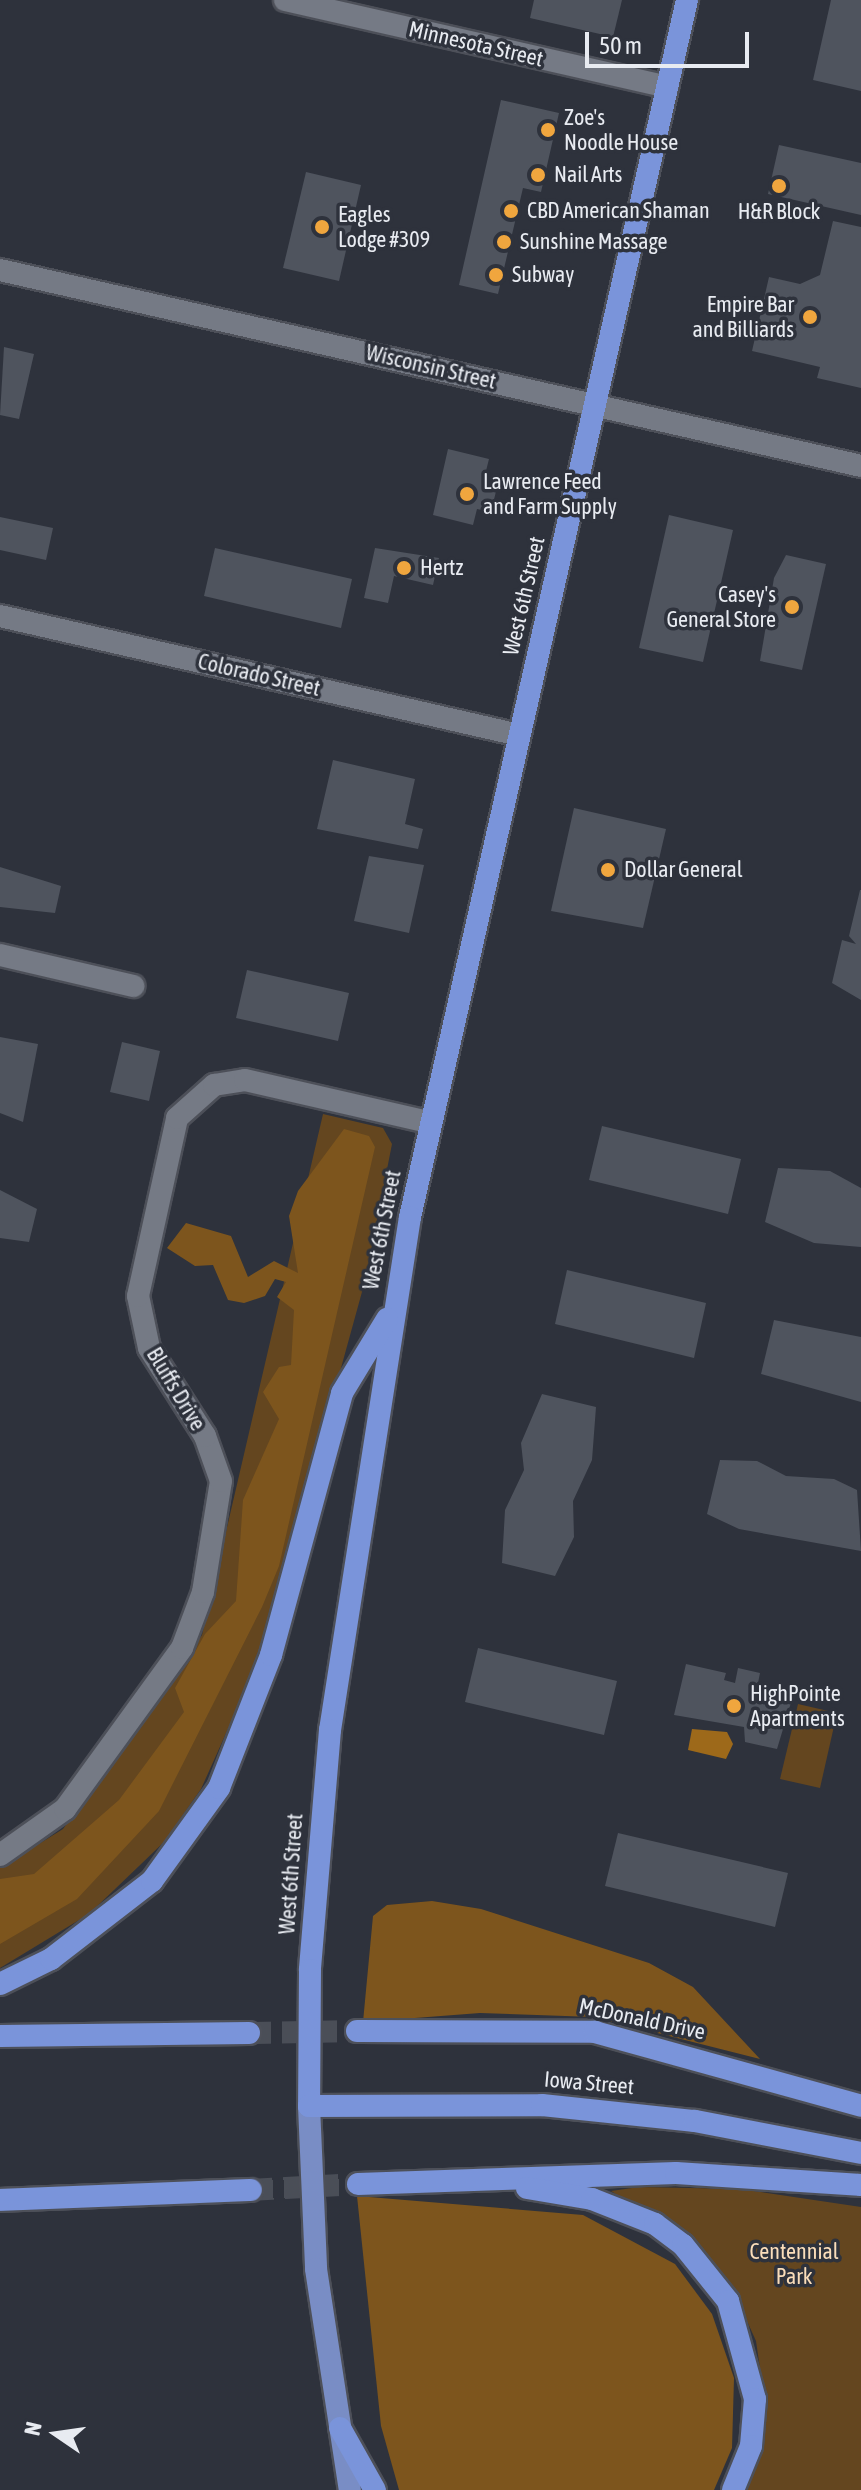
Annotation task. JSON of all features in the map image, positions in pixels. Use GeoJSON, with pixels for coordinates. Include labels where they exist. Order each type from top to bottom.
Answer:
{"type":"FeatureCollection","features":[{"type":"Feature","properties":{"kind":"highway","name":"West 6th Street"},"geometry":{"type":"LineString","coordinates":[[309,2106],[325,1778],[394,1308],[429,1122],[687,0]]}},
{"type":"Feature","properties":{"kind":"highway"},"geometry":{"type":"LineString","coordinates":[[0,1984],[51,1959],[119,1911],[181,1845],[219,1788],[271,1655],[342,1393],[394,1308]]}},
{"type":"Feature","properties":{"kind":"highway","name":"McDonald Drive"},"geometry":{"type":"LineString","coordinates":[[357,2031],[595,2032],[861,2106]]}},
{"type":"Feature","properties":{"kind":"highway"},"geometry":{"type":"LineString","coordinates":[[0,2036],[249,2033]]}},
{"type":"Feature","properties":{"kind":"highway","name":"Iowa Street"},"geometry":{"type":"LineString","coordinates":[[309,2106],[542,2105],[695,2121],[861,2153]]}},
{"type":"Feature","properties":{"kind":"highway"},"geometry":{"type":"LineString","coordinates":[[358,2184],[676,2173],[861,2185]]}},
{"type":"Feature","properties":{"kind":"highway"},"geometry":{"type":"LineString","coordinates":[[479,2180],[624,2210],[665,2231],[706,2269],[743,2340],[755,2399],[751,2446],[733,2490]]}},
{"type":"Feature","properties":{"kind":"highway"},"geometry":{"type":"LineString","coordinates":[[0,2200],[251,2190]]}},
{"type":"Feature","properties":{"kind":"highway"},"geometry":{"type":"LineString","coordinates":[[340,2428],[375,2490]]}},
{"type":"Feature","properties":{"kind":"main road","name":"West 6th Street"},"geometry":{"type":"LineString","coordinates":[[309,2106],[316,2269],[350,2490]]}},
{"type":"Feature","properties":{"kind":"street","name":"Minnesota Street"},"geometry":{"type":"LineString","coordinates":[[285,0],[667,87]]}},
{"type":"Feature","properties":{"kind":"street","name":"Wisconsin Street"},"geometry":{"type":"LineString","coordinates":[[0,270],[861,466]]}},
{"type":"Feature","properties":{"kind":"street","name":"Colorado Street"},"geometry":{"type":"LineString","coordinates":[[0,616],[519,735]]}},
{"type":"Feature","properties":{"kind":"street"},"geometry":{"type":"LineString","coordinates":[[0,955],[133,986]]}},
{"type":"Feature","properties":{"kind":"street","name":"Bluffs Drive"},"geometry":{"type":"LineString","coordinates":[[0,1855],[65,1809],[182,1648],[203,1592],[221,1481],[205,1436],[149,1348],[138,1296],[177,1118],[214,1085],[245,1080],[429,1122]]}},
{"type":"Feature","properties":{"kind":"green space"},"geometry":{"type":"Polygon","coordinates":[[[323,1114],[383,1128],[392,1144],[365,1281],[263,1651],[201,1789],[164,1842],[89,1914],[0,1968],[0,1868],[63,1829],[202,1635],[323,1114]]]}},
{"type":"Feature","properties":{"kind":"green space"},"geometry":{"type":"Polygon","coordinates":[[[798,1704],[837,1713],[820,1788],[780,1779],[798,1704]]]}},
{"type":"Feature","properties":{"kind":"green space","name":"Centennial Park"},"geometry":{"type":"Polygon","coordinates":[[[639,2187],[740,2189],[861,2207],[861,2490],[745,2490],[765,2403],[756,2341],[729,2281],[704,2251],[611,2191],[639,2187]]]}},
{"type":"Feature","properties":{"kind":"shaded area"},"geometry":{"type":"Polygon","coordinates":[[[344,1129],[369,1136],[375,1147],[279,1566],[262,1607],[159,1811],[77,1899],[0,1944],[0,1879],[34,1874],[119,1800],[184,1712],[175,1688],[205,1634],[236,1601],[243,1500],[279,1419],[263,1392],[279,1367],[291,1365],[294,1310],[277,1297],[286,1282],[275,1279],[265,1296],[244,1303],[228,1300],[213,1265],[195,1266],[167,1248],[186,1223],[231,1236],[248,1277],[274,1261],[298,1273],[289,1216],[298,1191],[344,1129]]]}},
{"type":"Feature","properties":{"kind":"shaded area"},"geometry":{"type":"Polygon","coordinates":[[[692,1729],[727,1732],[733,1744],[726,1759],[688,1750],[692,1729]]]}},
{"type":"Feature","properties":{"kind":"shaded area"},"geometry":{"type":"Polygon","coordinates":[[[432,1901],[481,1909],[649,1963],[693,1987],[760,2059],[594,2017],[480,2013],[363,2022],[373,1916],[387,1905],[432,1901]]]}},
{"type":"Feature","properties":{"kind":"shaded area"},"geometry":{"type":"Polygon","coordinates":[[[357,2196],[583,2215],[675,2264],[712,2314],[734,2378],[732,2448],[714,2490],[399,2490],[381,2426],[357,2196]]]}},
{"type":"Feature","properties":{"kind":"building"},"geometry":{"type":"Polygon","coordinates":[[[534,0],[622,0],[613,37],[530,18],[534,0]]]}},
{"type":"Feature","properties":{"kind":"building"},"geometry":{"type":"Polygon","coordinates":[[[831,0],[861,0],[861,91],[813,80],[831,0]]]}},
{"type":"Feature","properties":{"kind":"building"},"geometry":{"type":"Polygon","coordinates":[[[501,100],[559,113],[541,192],[523,188],[498,294],[459,285],[501,100]]]}},
{"type":"Feature","properties":{"kind":"building"},"geometry":{"type":"Polygon","coordinates":[[[779,145],[861,163],[861,215],[768,194],[779,145]]]}},
{"type":"Feature","properties":{"kind":"building","name":"Eagles Lodge #309"},"geometry":{"type":"Polygon","coordinates":[[[306,172],[361,185],[339,281],[283,268],[306,172]]]}},
{"type":"Feature","properties":{"kind":"building","name":"Empire Bar and Billiards"},"geometry":{"type":"Polygon","coordinates":[[[833,221],[861,227],[861,388],[817,378],[820,367],[752,351],[769,277],[800,284],[820,275],[833,221]]]}},
{"type":"Feature","properties":{"kind":"building"},"geometry":{"type":"Polygon","coordinates":[[[4,347],[34,354],[19,419],[0,415],[4,347]]]}},
{"type":"Feature","properties":{"kind":"building","name":"Lawrence Feed and Farm Supply"},"geometry":{"type":"Polygon","coordinates":[[[448,449],[489,459],[485,475],[499,479],[491,512],[477,509],[473,525],[433,515],[448,449]]]}},
{"type":"Feature","properties":{"kind":"building","name":"Casey's General Store"},"geometry":{"type":"Polygon","coordinates":[[[669,515],[733,530],[703,662],[639,648],[669,515]]]}},
{"type":"Feature","properties":{"kind":"building"},"geometry":{"type":"Polygon","coordinates":[[[0,517],[53,528],[46,560],[0,550],[0,517]]]}},
{"type":"Feature","properties":{"kind":"building"},"geometry":{"type":"Polygon","coordinates":[[[215,548],[352,579],[341,628],[204,596],[215,548]]]}},
{"type":"Feature","properties":{"kind":"building","name":"Hertz"},"geometry":{"type":"Polygon","coordinates":[[[375,548],[439,558],[433,585],[394,576],[388,603],[364,598],[375,548]]]}},
{"type":"Feature","properties":{"kind":"building","name":"Casey's General Store"},"geometry":{"type":"Polygon","coordinates":[[[786,555],[826,564],[802,670],[760,661],[774,578],[786,555]]]}},
{"type":"Feature","properties":{"kind":"building"},"geometry":{"type":"Polygon","coordinates":[[[333,760],[415,779],[405,824],[423,829],[418,849],[317,829],[333,760]]]}},
{"type":"Feature","properties":{"kind":"building","name":"Dollar General"},"geometry":{"type":"Polygon","coordinates":[[[574,808],[666,829],[643,928],[551,911],[574,808]]]}},
{"type":"Feature","properties":{"kind":"building"},"geometry":{"type":"Polygon","coordinates":[[[369,856],[424,865],[409,933],[354,921],[369,856]]]}},
{"type":"Feature","properties":{"kind":"building"},"geometry":{"type":"Polygon","coordinates":[[[0,867],[61,886],[55,913],[0,907],[0,867]]]}},
{"type":"Feature","properties":{"kind":"building"},"geometry":{"type":"Polygon","coordinates":[[[860,890],[861,1000],[832,983],[842,940],[856,944],[849,936],[860,890]]]}},
{"type":"Feature","properties":{"kind":"building"},"geometry":{"type":"Polygon","coordinates":[[[247,970],[349,993],[338,1041],[236,1018],[247,970]]]}},
{"type":"Feature","properties":{"kind":"building"},"geometry":{"type":"Polygon","coordinates":[[[0,1037],[38,1044],[23,1122],[0,1113],[0,1037]]]}},
{"type":"Feature","properties":{"kind":"building"},"geometry":{"type":"Polygon","coordinates":[[[122,1042],[160,1051],[149,1101],[110,1092],[122,1042]]]}},
{"type":"Feature","properties":{"kind":"building"},"geometry":{"type":"Polygon","coordinates":[[[602,1126],[741,1159],[728,1214],[589,1180],[602,1126]]]}},
{"type":"Feature","properties":{"kind":"building"},"geometry":{"type":"Polygon","coordinates":[[[778,1168],[830,1171],[861,1188],[861,1247],[814,1243],[765,1222],[778,1168]]]}},
{"type":"Feature","properties":{"kind":"building"},"geometry":{"type":"Polygon","coordinates":[[[0,1190],[37,1209],[29,1242],[0,1238],[0,1190]]]}},
{"type":"Feature","properties":{"kind":"building"},"geometry":{"type":"Polygon","coordinates":[[[567,1270],[706,1303],[694,1358],[555,1324],[567,1270]]]}},
{"type":"Feature","properties":{"kind":"building"},"geometry":{"type":"Polygon","coordinates":[[[774,1320],[861,1337],[861,1402],[761,1374],[774,1320]]]}},
{"type":"Feature","properties":{"kind":"building"},"geometry":{"type":"Polygon","coordinates":[[[542,1394],[596,1407],[592,1460],[573,1501],[574,1537],[555,1576],[502,1563],[505,1510],[524,1470],[521,1443],[542,1394]]]}},
{"type":"Feature","properties":{"kind":"building"},"geometry":{"type":"Polygon","coordinates":[[[720,1460],[757,1461],[786,1476],[834,1479],[857,1490],[861,1551],[739,1529],[707,1514],[720,1460]]]}},
{"type":"Feature","properties":{"kind":"building"},"geometry":{"type":"Polygon","coordinates":[[[478,1648],[617,1681],[604,1735],[465,1702],[478,1648]]]}},
{"type":"Feature","properties":{"kind":"building","name":"HighPointe Apartments"},"geometry":{"type":"Polygon","coordinates":[[[686,1664],[726,1673],[724,1680],[735,1683],[738,1668],[760,1673],[757,1688],[793,1696],[777,1749],[745,1742],[744,1727],[674,1715],[686,1664]]]}},
{"type":"Feature","properties":{"kind":"building"},"geometry":{"type":"Polygon","coordinates":[[[618,1833],[788,1873],[775,1927],[605,1886],[618,1833]]]}},
{"type":"Feature","properties":{"kind":"tunnel"},"geometry":{"type":"LineString","coordinates":[[249,2033],[357,2031]]}},
{"type":"Feature","properties":{"kind":"tunnel"},"geometry":{"type":"LineString","coordinates":[[251,2190],[358,2184]]}},
{"type":"Feature","properties":{"kind":"place","name":"Zoe's Noodle House"},"geometry":{"type":"Point","coordinates":[548,130]}},
{"type":"Feature","properties":{"kind":"place","name":"Nail Arts"},"geometry":{"type":"Point","coordinates":[538,175]}},
{"type":"Feature","properties":{"kind":"place","name":"H&R Block"},"geometry":{"type":"Point","coordinates":[779,186]}},
{"type":"Feature","properties":{"kind":"place","name":"CBD American Shaman"},"geometry":{"type":"Point","coordinates":[511,211]}},
{"type":"Feature","properties":{"kind":"place","name":"Eagles Lodge #309"},"geometry":{"type":"Point","coordinates":[322,227]}},
{"type":"Feature","properties":{"kind":"place","name":"Sunshine Massage"},"geometry":{"type":"Point","coordinates":[504,242]}},
{"type":"Feature","properties":{"kind":"place","name":"Subway"},"geometry":{"type":"Point","coordinates":[496,275]}},
{"type":"Feature","properties":{"kind":"place","name":"Empire Bar and Billiards"},"geometry":{"type":"Point","coordinates":[810,317]}},
{"type":"Feature","properties":{"kind":"place","name":"Lawrence Feed and Farm Supply"},"geometry":{"type":"Point","coordinates":[467,494]}},
{"type":"Feature","properties":{"kind":"place","name":"Hertz"},"geometry":{"type":"Point","coordinates":[404,568]}},
{"type":"Feature","properties":{"kind":"place","name":"Casey's General Store"},"geometry":{"type":"Point","coordinates":[792,607]}},
{"type":"Feature","properties":{"kind":"place","name":"Dollar General"},"geometry":{"type":"Point","coordinates":[608,870]}},
{"type":"Feature","properties":{"kind":"place","name":"HighPointe Apartments"},"geometry":{"type":"Point","coordinates":[734,1706]}}]}
